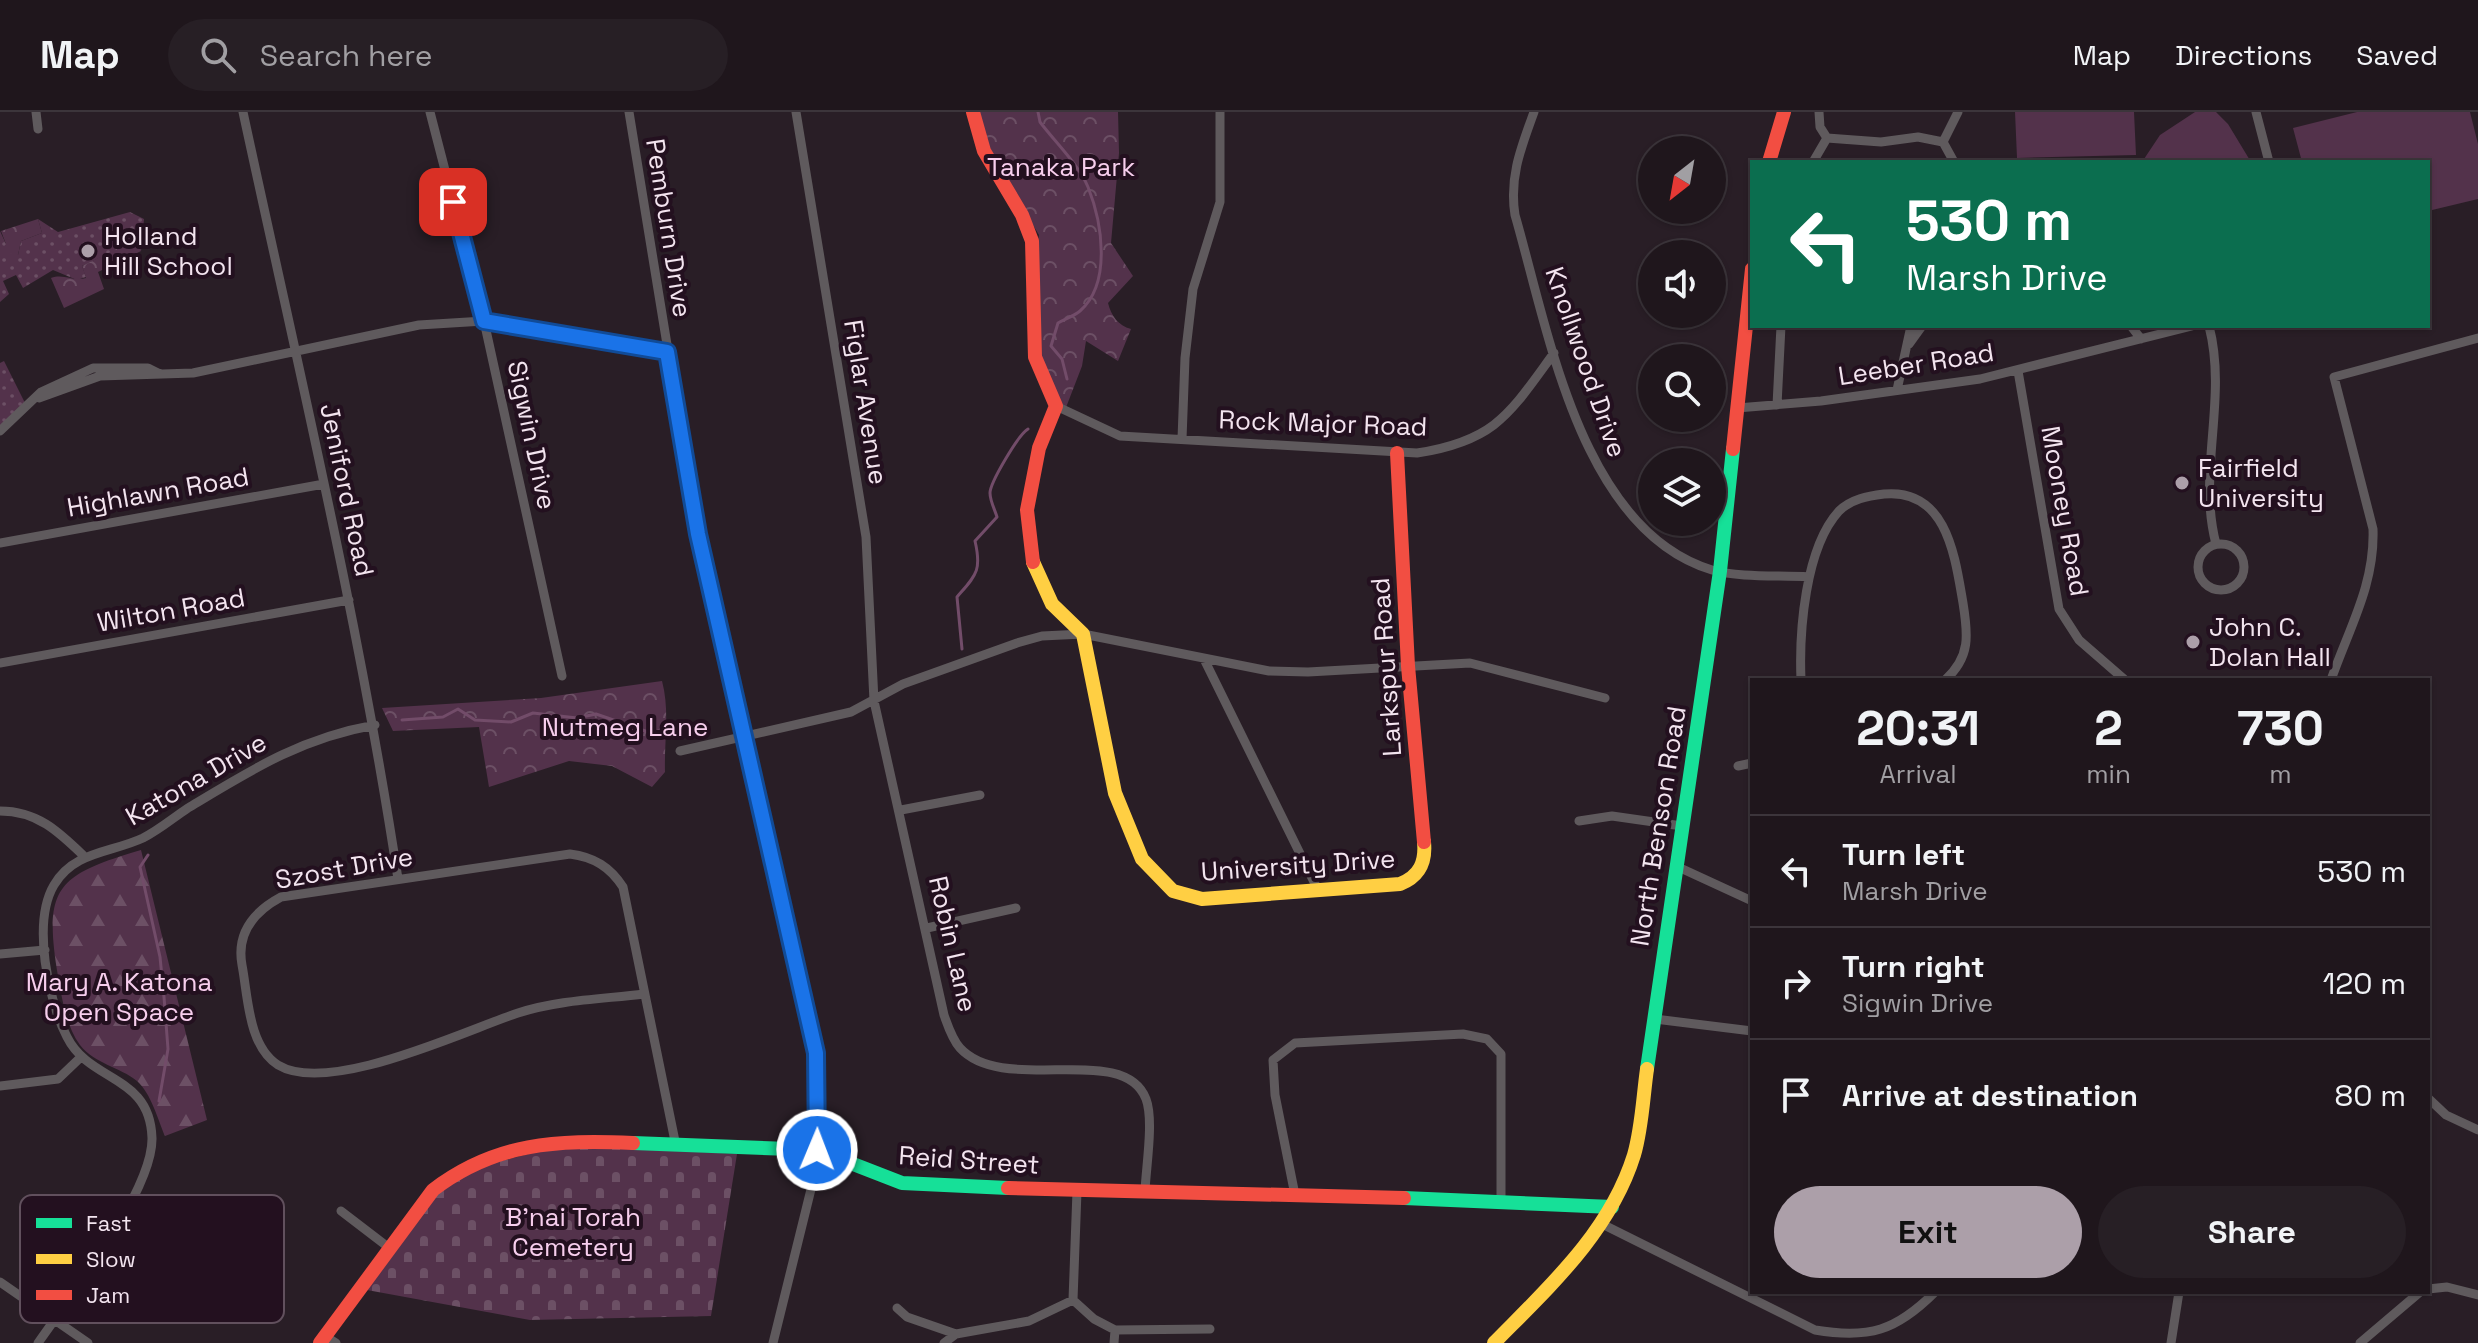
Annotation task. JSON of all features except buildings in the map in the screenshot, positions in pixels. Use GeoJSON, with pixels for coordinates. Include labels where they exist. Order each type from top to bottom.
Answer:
{"type":"FeatureCollection","features":[{"type":"Feature","properties":{"kind":"street"},"geometry":{"type":"LineString","coordinates":[[36,112],[38,129]]}},
{"type":"Feature","properties":{"kind":"street","name":"Jeniford Road"},"geometry":{"type":"LineString","coordinates":[[243,112],[375,725],[398,879]]}},
{"type":"Feature","properties":{"kind":"street","name":"Sigwin Drive"},"geometry":{"type":"LineString","coordinates":[[430,112],[484,321],[562,676]]}},
{"type":"Feature","properties":{"kind":"street","name":"Pemburn Drive"},"geometry":{"type":"LineString","coordinates":[[629,112],[698,534],[816,1053],[817,1165],[773,1343]]}},
{"type":"Feature","properties":{"kind":"street","name":"Figlar Avenue"},"geometry":{"type":"LineString","coordinates":[[796,112],[866,537],[874,701]]}},
{"type":"Feature","properties":{"kind":"street"},"geometry":{"type":"LineString","coordinates":[[973,112],[984,151],[1022,215],[1032,241],[1035,357],[1056,406],[1039,448],[1027,510],[1029,541],[1037,578],[1045,593],[1083,634]]}},
{"type":"Feature","properties":{"kind":"street"},"geometry":{"type":"LineString","coordinates":[[1182,439],[1185,358],[1193,289],[1220,202],[1220,112]]}},
{"type":"Feature","properties":{"kind":"street","name":"Knollwood Drive"},"geometry":{"type":"LineString","coordinates":[[1534,112],[1518,156],[1511,191],[1554,353],[1583,440],[1603,480],[1662,542],[1700,565],[1720,571],[1809,577]]}},
{"type":"Feature","properties":{"kind":"street"},"geometry":{"type":"LineString","coordinates":[[1770,160],[1784,112]]}},
{"type":"Feature","properties":{"kind":"street"},"geometry":{"type":"LineString","coordinates":[[1819,112],[1820,127],[1827,138]]}},
{"type":"Feature","properties":{"kind":"street"},"geometry":{"type":"LineString","coordinates":[[1943,142],[1958,112]]}},
{"type":"Feature","properties":{"kind":"street"},"geometry":{"type":"LineString","coordinates":[[2256,112],[2268,160]]}},
{"type":"Feature","properties":{"kind":"street"},"geometry":{"type":"LineString","coordinates":[[1827,138],[1881,142],[1918,137],[1943,142],[1953,160]]}},
{"type":"Feature","properties":{"kind":"street"},"geometry":{"type":"LineString","coordinates":[[1814,160],[1827,138]]}},
{"type":"Feature","properties":{"kind":"street","name":"North Benson Road"},"geometry":{"type":"LineString","coordinates":[[1494,1343],[1555,1281],[1602,1224],[1635,1152],[1720,571],[1750,288]]}},
{"type":"Feature","properties":{"kind":"street"},"geometry":{"type":"LineString","coordinates":[[0,431],[39,398],[100,376],[193,373],[419,325],[484,321],[667,352]]}},
{"type":"Feature","properties":{"kind":"street"},"geometry":{"type":"LineString","coordinates":[[1777,405],[1781,328]]}},
{"type":"Feature","properties":{"kind":"street"},"geometry":{"type":"LineString","coordinates":[[1897,390],[1911,328]]}},
{"type":"Feature","properties":{"kind":"street"},"geometry":{"type":"LineString","coordinates":[[1907,347],[1921,328]]}},
{"type":"Feature","properties":{"kind":"street"},"geometry":{"type":"LineString","coordinates":[[2133,328],[2141,339]]}},
{"type":"Feature","properties":{"kind":"street","name":"Leeber Road"},"geometry":{"type":"LineString","coordinates":[[1737,408],[1897,390],[2018,371],[2184,328]]}},
{"type":"Feature","properties":{"kind":"street"},"geometry":{"type":"LineString","coordinates":[[2209,328],[2218,386],[2208,495],[2216,544]]}},
{"type":"Feature","properties":{"kind":"street"},"geometry":{"type":"LineString","coordinates":[[2332,678],[2361,608],[2374,552],[2373,529],[2334,377],[2478,338]]}},
{"type":"Feature","properties":{"kind":"street","name":"Rock Major Road"},"geometry":{"type":"LineString","coordinates":[[1056,406],[1120,436],[1397,453],[1452,446],[1488,431],[1510,413],[1554,353]]}},
{"type":"Feature","properties":{"kind":"street","name":"Mooney Road"},"geometry":{"type":"LineString","coordinates":[[2018,371],[2059,609],[2079,640],[2123,678]]}},
{"type":"Feature","properties":{"kind":"street","name":"Larkspur Road"},"geometry":{"type":"LineString","coordinates":[[1397,453],[1408,666],[1425,854],[1417,875]]}},
{"type":"Feature","properties":{"kind":"street","name":"Highlawn Road"},"geometry":{"type":"LineString","coordinates":[[0,543],[324,484]]}},
{"type":"Feature","properties":{"kind":"street"},"geometry":{"type":"LineString","coordinates":[[1801,678],[1800,656],[1809,577],[1823,536],[1840,510],[1864,496],[1890,494],[1917,499],[1943,521],[1954,546],[1969,643],[1956,671],[1947,678]]}},
{"type":"Feature","properties":{"kind":"street"},"geometry":{"type":"LineString","coordinates":[[2216,544],[2233,548],[2244,565],[2235,584],[2222,590],[2207,585],[2198,573],[2199,558],[2216,544]]}},
{"type":"Feature","properties":{"kind":"street","name":"Wilton Road"},"geometry":{"type":"LineString","coordinates":[[0,663],[349,600]]}},
{"type":"Feature","properties":{"kind":"street"},"geometry":{"type":"LineString","coordinates":[[680,751],[744,739],[851,712],[903,684],[1042,636],[1083,634],[1204,659],[1295,672],[1470,663],[1605,698]]}},
{"type":"Feature","properties":{"kind":"street","name":"University Drive"},"geometry":{"type":"LineString","coordinates":[[1083,634],[1115,793],[1130,837],[1151,872],[1173,891],[1202,899],[1400,884],[1417,875]]}},
{"type":"Feature","properties":{"kind":"street"},"geometry":{"type":"LineString","coordinates":[[1204,659],[1317,888]]}},
{"type":"Feature","properties":{"kind":"street","name":"Robin Lane"},"geometry":{"type":"LineString","coordinates":[[874,701],[901,810],[944,1015],[955,1041],[965,1052],[998,1068],[1120,1074],[1142,1090],[1149,1107],[1145,1191]]}},
{"type":"Feature","properties":{"kind":"street","name":"Katona Drive"},"geometry":{"type":"LineString","coordinates":[[134,1195],[152,1144],[149,1119],[132,1089],[81,1057],[65,1035],[45,950],[42,919],[48,897],[62,875],[85,857],[142,838],[185,810],[311,740],[375,725]]}},
{"type":"Feature","properties":{"kind":"street"},"geometry":{"type":"LineString","coordinates":[[1738,766],[1750,763]]}},
{"type":"Feature","properties":{"kind":"street"},"geometry":{"type":"LineString","coordinates":[[901,810],[980,795]]}},
{"type":"Feature","properties":{"kind":"street"},"geometry":{"type":"LineString","coordinates":[[0,811],[26,814],[47,823],[85,857]]}},
{"type":"Feature","properties":{"kind":"street"},"geometry":{"type":"LineString","coordinates":[[1579,821],[1612,816],[1682,826]]}},
{"type":"Feature","properties":{"kind":"street","name":"Szost Drive"},"geometry":{"type":"LineString","coordinates":[[644,994],[520,1012],[408,1056],[325,1071],[296,1071],[279,1065],[257,1039],[241,958],[246,928],[252,918],[264,906],[281,897],[570,854],[600,863],[614,874],[623,887],[676,1146]]}},
{"type":"Feature","properties":{"kind":"street"},"geometry":{"type":"LineString","coordinates":[[1676,866],[1750,900]]}},
{"type":"Feature","properties":{"kind":"street"},"geometry":{"type":"LineString","coordinates":[[927,928],[1016,908]]}},
{"type":"Feature","properties":{"kind":"street"},"geometry":{"type":"LineString","coordinates":[[0,954],[45,950]]}},
{"type":"Feature","properties":{"kind":"street"},"geometry":{"type":"LineString","coordinates":[[1655,1019],[1750,1031]]}},
{"type":"Feature","properties":{"kind":"street"},"geometry":{"type":"LineString","coordinates":[[1295,1195],[1275,1095],[1273,1060],[1295,1043],[1463,1034],[1487,1039],[1501,1054],[1501,1201]]}},
{"type":"Feature","properties":{"kind":"street"},"geometry":{"type":"LineString","coordinates":[[0,1086],[58,1079],[81,1057]]}},
{"type":"Feature","properties":{"kind":"street"},"geometry":{"type":"LineString","coordinates":[[2430,1100],[2446,1115],[2478,1130]]}},
{"type":"Feature","properties":{"kind":"street","name":"Reid Street"},"geometry":{"type":"LineString","coordinates":[[327,1341],[388,1247],[444,1181],[498,1154],[565,1140],[817,1150],[902,1183],[1612,1207]]}},
{"type":"Feature","properties":{"kind":"street"},"geometry":{"type":"LineString","coordinates":[[1077,1191],[1073,1300],[1094,1319],[1115,1330],[1210,1329]]}},
{"type":"Feature","properties":{"kind":"street"},"geometry":{"type":"LineString","coordinates":[[341,1211],[388,1247]]}},
{"type":"Feature","properties":{"kind":"street"},"geometry":{"type":"LineString","coordinates":[[1602,1224],[1815,1330],[1848,1336],[1885,1329],[1911,1316],[1933,1294]]}},
{"type":"Feature","properties":{"kind":"street"},"geometry":{"type":"LineString","coordinates":[[0,1282],[20,1295]]}},
{"type":"Feature","properties":{"kind":"street"},"geometry":{"type":"LineString","coordinates":[[2430,1289],[2447,1287],[2478,1295]]}},
{"type":"Feature","properties":{"kind":"street"},"geometry":{"type":"LineString","coordinates":[[2171,1343],[2179,1294]]}},
{"type":"Feature","properties":{"kind":"street"},"geometry":{"type":"LineString","coordinates":[[2360,1343],[2418,1294]]}},
{"type":"Feature","properties":{"kind":"street"},"geometry":{"type":"LineString","coordinates":[[897,1308],[907,1317],[956,1334],[1011,1326],[1073,1300]]}},
{"type":"Feature","properties":{"kind":"street","name":"Katona Drive"},"geometry":{"type":"LineString","coordinates":[[38,1343],[52,1323]]}},
{"type":"Feature","properties":{"kind":"street"},"geometry":{"type":"LineString","coordinates":[[62,1323],[88,1343]]}},
{"type":"Feature","properties":{"kind":"street"},"geometry":{"type":"LineString","coordinates":[[1114,1343],[1115,1330]]}},
{"type":"Feature","properties":{"kind":"street"},"geometry":{"type":"LineString","coordinates":[[944,1343],[956,1334]]}},
{"type":"Feature","properties":{"kind":"green space","name":"Tanaka Park"},"geometry":{"type":"Polygon","coordinates":[[[977,112],[1118,112],[1119,153],[1111,243],[1133,276],[1108,303],[1116,319],[1131,329],[1118,361],[1086,341],[1082,366],[1065,410],[1040,359],[1036,254],[1039,235],[986,147],[977,112]]]}},
{"type":"Feature","properties":{"kind":"green space"},"geometry":{"type":"Polygon","coordinates":[[[2015,112],[2134,112],[2136,155],[2017,158],[2015,112]]]}},
{"type":"Feature","properties":{"kind":"green space"},"geometry":{"type":"Polygon","coordinates":[[[2195,112],[2216,112],[2228,124],[2250,160],[2143,160],[2160,135],[2195,112]]]}},
{"type":"Feature","properties":{"kind":"green space"},"geometry":{"type":"Polygon","coordinates":[[[2357,112],[2470,112],[2478,144],[2478,199],[2430,211],[2430,160],[2301,160],[2293,128],[2357,112]]]}},
{"type":"Feature","properties":{"kind":"green space"},"geometry":{"type":"Polygon","coordinates":[[[130,212],[144,219],[141,251],[136,241],[82,266],[86,277],[77,280],[53,270],[23,288],[16,275],[3,281],[9,294],[0,302],[0,231],[6,244],[18,255],[21,241],[42,233],[38,219],[58,232],[130,212]]]}},
{"type":"Feature","properties":{"kind":"green space"},"geometry":{"type":"Polygon","coordinates":[[[38,219],[42,233],[21,241],[18,255],[0,252],[6,244],[1,231],[38,219]]]}},
{"type":"Feature","properties":{"kind":"green space"},"geometry":{"type":"Polygon","coordinates":[[[135,240],[141,251],[98,272],[104,289],[64,308],[51,278],[86,278],[82,266],[135,240]]]}},
{"type":"Feature","properties":{"kind":"green space"},"geometry":{"type":"Polygon","coordinates":[[[4,361],[27,407],[0,431],[0,363],[4,361]]]}},
{"type":"Feature","properties":{"kind":"green space","name":"Nutmeg Lane"},"geometry":{"type":"Polygon","coordinates":[[[662,681],[666,715],[665,772],[652,787],[612,766],[569,761],[489,787],[479,727],[393,731],[382,708],[541,698],[662,681]]]}},
{"type":"Feature","properties":{"kind":"green space","name":"Mary A. Katona Open Space"},"geometry":{"type":"Polygon","coordinates":[[[141,850],[207,1120],[165,1136],[142,1086],[130,1076],[93,1057],[75,1038],[63,1003],[54,946],[53,922],[62,889],[90,868],[141,850]]]}},
{"type":"Feature","properties":{"kind":"green space","name":"B'nai Torah Cemetery"},"geometry":{"type":"Polygon","coordinates":[[[565,1145],[737,1154],[711,1316],[530,1320],[367,1290],[440,1190],[469,1169],[565,1145]]]}},
{"type":"Feature","properties":{"kind":"waterway"},"geometry":{"type":"LineString","coordinates":[[1038,112],[1040,122],[1084,179],[1093,201],[1100,234],[1097,285],[1080,311],[1058,323],[1051,346],[1062,359],[1067,379]]}},
{"type":"Feature","properties":{"kind":"waterway"},"geometry":{"type":"LineString","coordinates":[[962,649],[957,597],[976,572],[978,559],[975,541],[997,517],[990,493],[995,480],[1012,449],[1028,429]]}},
{"type":"Feature","properties":{"kind":"waterway"},"geometry":{"type":"LineString","coordinates":[[402,720],[443,717],[458,709],[475,720],[511,722],[533,713],[577,718],[596,714],[651,733],[666,729]]}},
{"type":"Feature","properties":{"kind":"waterway"},"geometry":{"type":"LineString","coordinates":[[148,855],[140,867],[160,957],[168,1049],[159,1101]]}},
{"type":"Feature","properties":{"kind":"traffic: fast"},"geometry":{"type":"LineString","coordinates":[[1647,1069],[1720,571],[1733,449]]}},
{"type":"Feature","properties":{"kind":"traffic: fast"},"geometry":{"type":"LineString","coordinates":[[633,1143],[817,1150],[902,1183],[1008,1188]]}},
{"type":"Feature","properties":{"kind":"traffic: fast"},"geometry":{"type":"LineString","coordinates":[[1404,1198],[1612,1207]]}},
{"type":"Feature","properties":{"kind":"traffic: slow"},"geometry":{"type":"LineString","coordinates":[[1033,562],[1052,604],[1083,634],[1115,793],[1142,859],[1173,891],[1202,899],[1400,884],[1420,868],[1424,842]]}},
{"type":"Feature","properties":{"kind":"traffic: slow"},"geometry":{"type":"LineString","coordinates":[[1494,1343],[1576,1257],[1610,1209],[1634,1155],[1647,1069]]}},
{"type":"Feature","properties":{"kind":"traffic: jam"},"geometry":{"type":"LineString","coordinates":[[973,112],[984,151],[1022,215],[1032,241],[1035,357],[1056,406],[1039,448],[1027,510],[1033,562]]}},
{"type":"Feature","properties":{"kind":"traffic: jam"},"geometry":{"type":"LineString","coordinates":[[1770,160],[1784,112]]}},
{"type":"Feature","properties":{"kind":"traffic: jam"},"geometry":{"type":"LineString","coordinates":[[1733,449],[1750,288]]}},
{"type":"Feature","properties":{"kind":"traffic: jam"},"geometry":{"type":"LineString","coordinates":[[1397,453],[1408,666],[1424,842]]}},
{"type":"Feature","properties":{"kind":"traffic: jam"},"geometry":{"type":"LineString","coordinates":[[320,1343],[433,1190],[457,1174],[480,1162],[528,1147],[579,1142],[633,1143]]}},
{"type":"Feature","properties":{"kind":"traffic: jam"},"geometry":{"type":"LineString","coordinates":[[1008,1188],[1404,1198]]}},
{"type":"Feature","properties":{"kind":"place","name":"Holland Hill School"},"geometry":{"type":"Point","coordinates":[88,251]}},
{"type":"Feature","properties":{"kind":"place","name":"Fairfield University"},"geometry":{"type":"Point","coordinates":[2182,483]}},
{"type":"Feature","properties":{"kind":"place","name":"John C. Dolan Hall"},"geometry":{"type":"Point","coordinates":[2193,642]}},
{"type":"Feature","properties":{"kind":"route"},"geometry":{"type":"LineString","coordinates":[[453,202],[484,321],[667,352],[698,534],[816,1053],[819,1071],[817,1150]]}}]}
